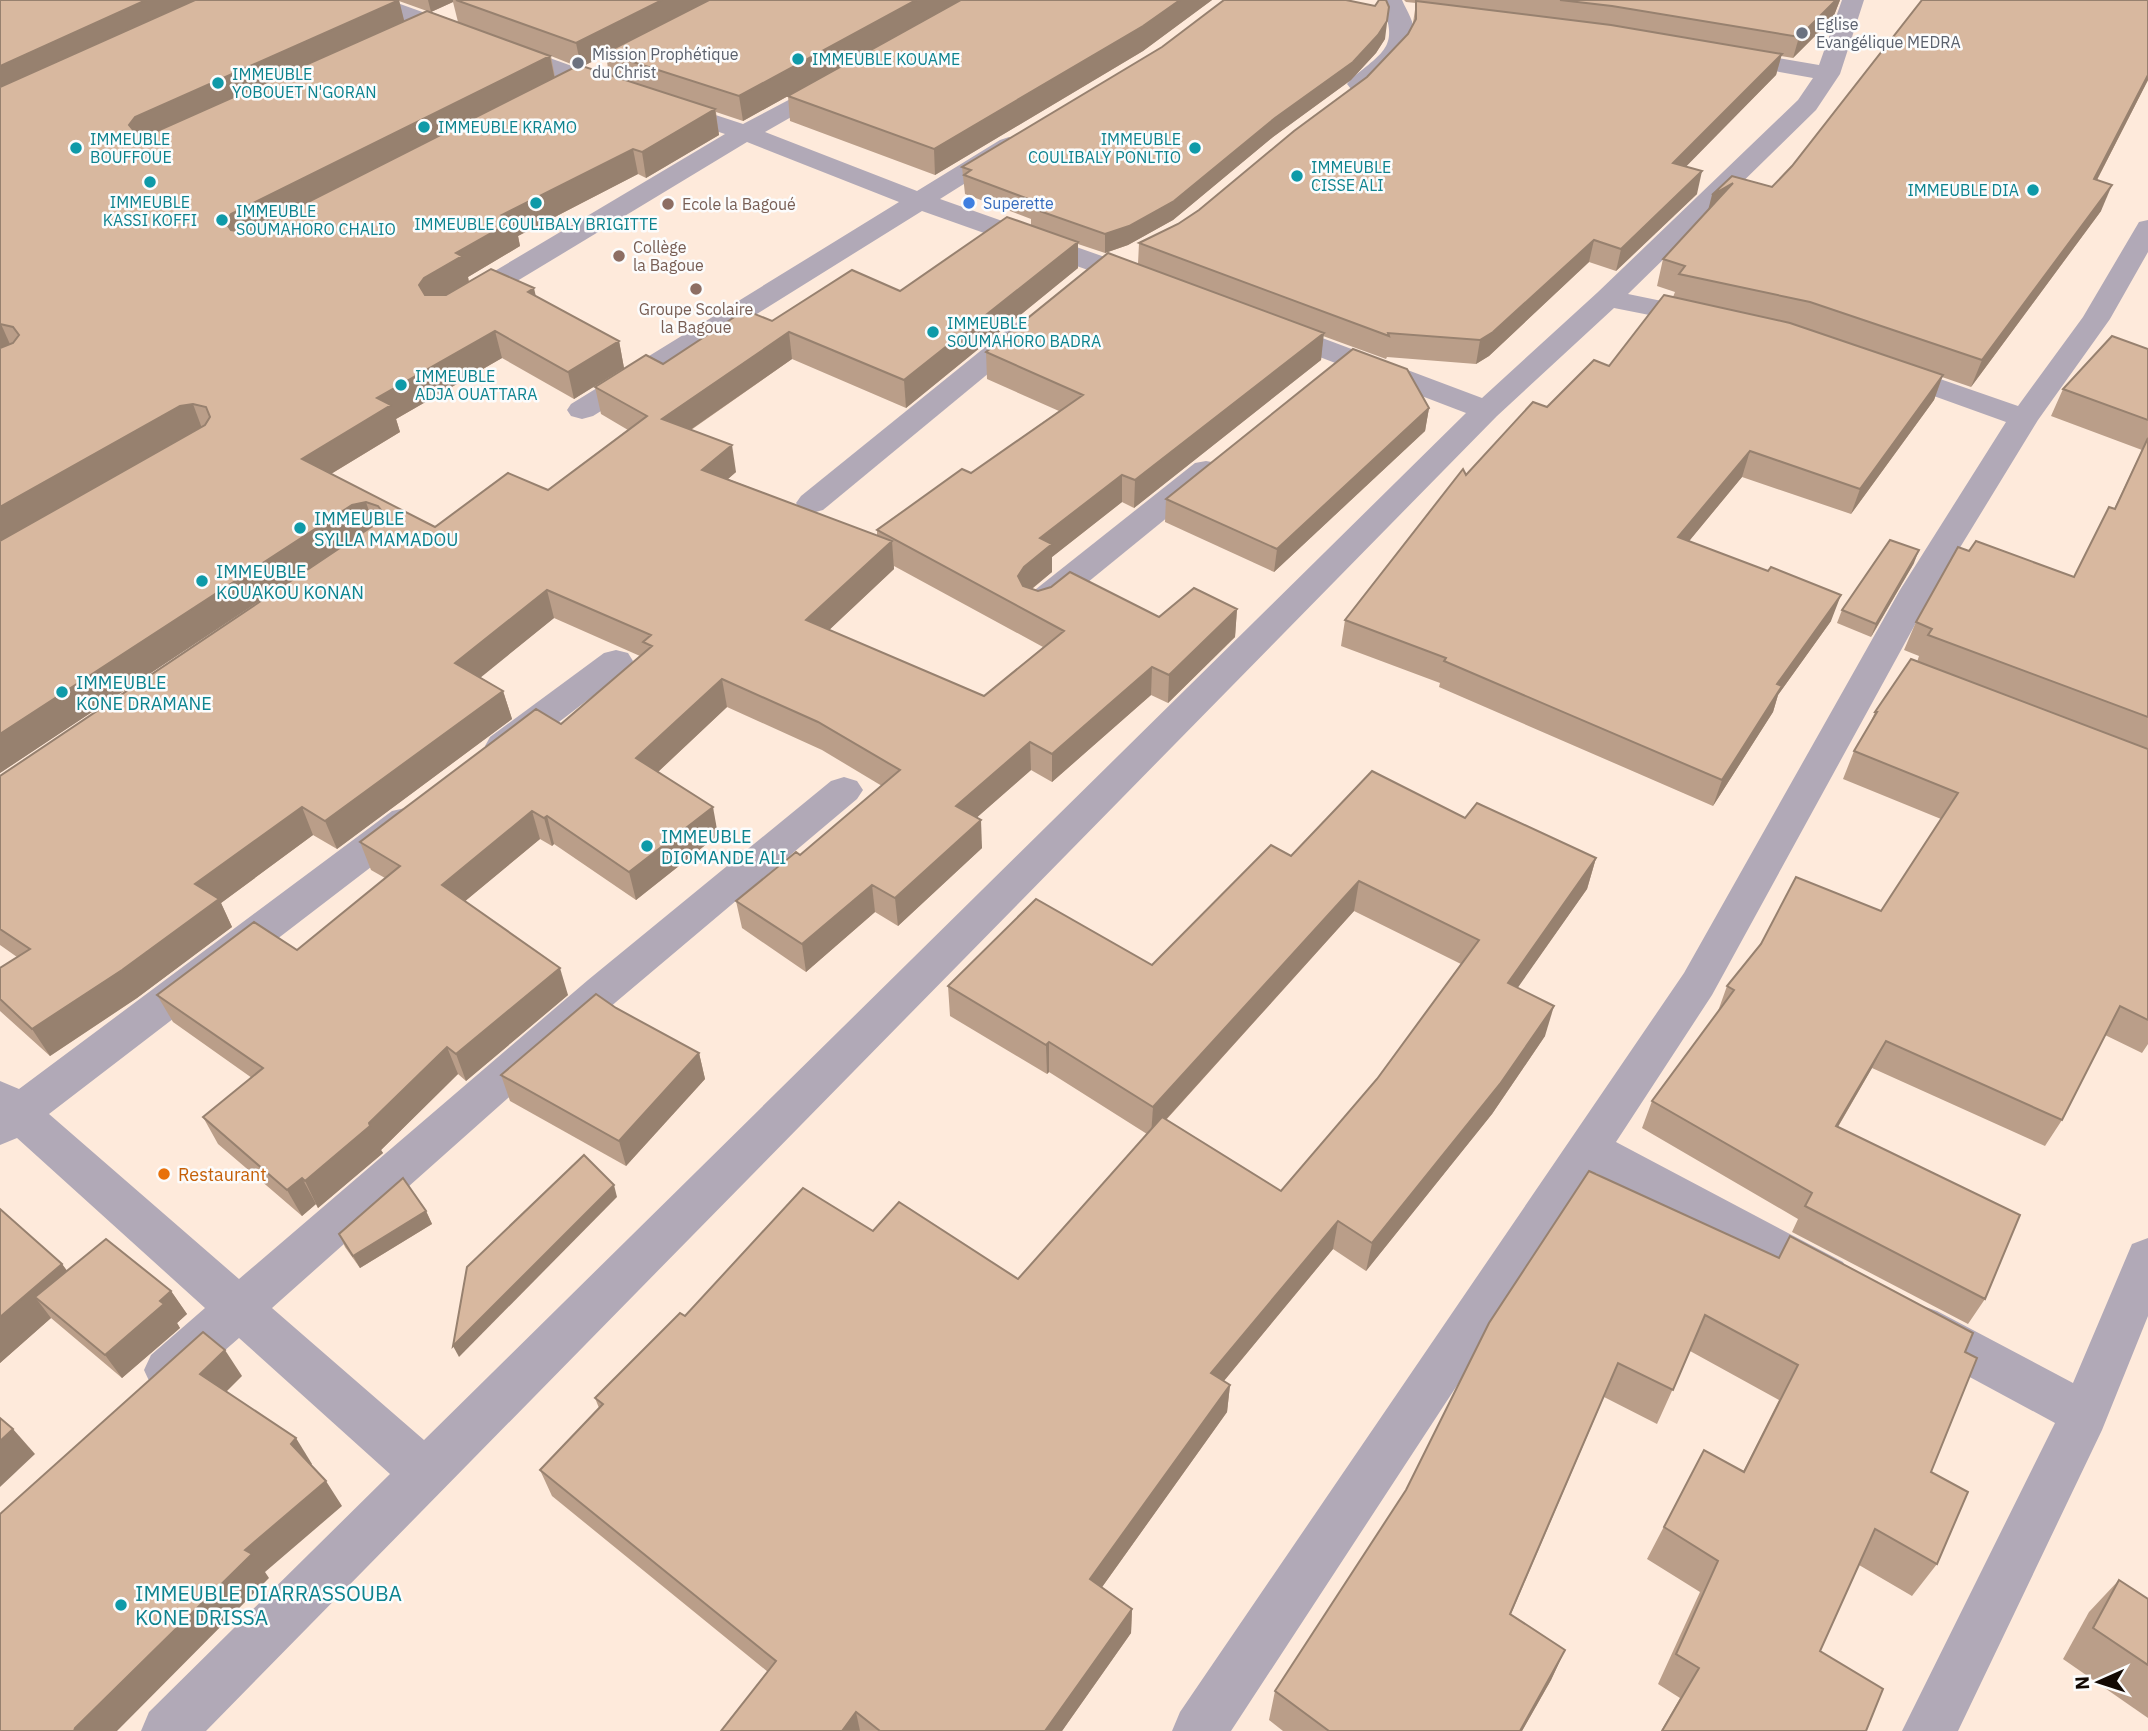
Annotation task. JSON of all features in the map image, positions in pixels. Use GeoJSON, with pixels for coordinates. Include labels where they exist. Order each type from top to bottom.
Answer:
{"type":"FeatureCollection","features":[{"type":"Feature","properties":{"kind":"street"},"geometry":{"type":"LineString","coordinates":[[368,0],[580,78],[745,133],[917,200],[1167,289]]}},
{"type":"Feature","properties":{"kind":"street"},"geometry":{"type":"LineString","coordinates":[[168,1731],[1486,410],[1608,298],[1807,105],[1828,74],[1853,0]]}},
{"type":"Feature","properties":{"kind":"street"},"geometry":{"type":"LineString","coordinates":[[1338,104],[1389,57],[1399,41],[1403,8]]}},
{"type":"Feature","properties":{"kind":"street"},"geometry":{"type":"LineString","coordinates":[[403,35],[461,9]]}},
{"type":"Feature","properties":{"kind":"street"},"geometry":{"type":"LineString","coordinates":[[1702,52],[1828,74]]}},
{"type":"Feature","properties":{"kind":"street"},"geometry":{"type":"LineString","coordinates":[[555,90],[604,66]]}},
{"type":"Feature","properties":{"kind":"street"},"geometry":{"type":"LineString","coordinates":[[443,313],[745,133],[852,73]]}},
{"type":"Feature","properties":{"kind":"street"},"geometry":{"type":"LineString","coordinates":[[582,410],[1023,136]]}},
{"type":"Feature","properties":{"kind":"street"},"geometry":{"type":"LineString","coordinates":[[1199,1731],[1698,984],[1890,668],[1917,590],[2024,418],[2096,318],[2148,228]]}},
{"type":"Feature","properties":{"kind":"street"},"geometry":{"type":"LineString","coordinates":[[1082,283],[1103,265],[1121,262],[1137,255]]}},
{"type":"Feature","properties":{"kind":"street"},"geometry":{"type":"LineString","coordinates":[[1608,298],[1733,324]]}},
{"type":"Feature","properties":{"kind":"street"},"geometry":{"type":"LineString","coordinates":[[813,503],[1049,309]]}},
{"type":"Feature","properties":{"kind":"street"},"geometry":{"type":"LineString","coordinates":[[1257,323],[1337,366],[1486,410]]}},
{"type":"Feature","properties":{"kind":"street"},"geometry":{"type":"LineString","coordinates":[[1868,363],[2024,418]]}},
{"type":"Feature","properties":{"kind":"street"},"geometry":{"type":"LineString","coordinates":[[1038,605],[1230,451]]}},
{"type":"Feature","properties":{"kind":"street"},"geometry":{"type":"LineString","coordinates":[[472,770],[616,661]]}},
{"type":"Feature","properties":{"kind":"street"},"geometry":{"type":"LineString","coordinates":[[134,1400],[237,1307],[602,991],[844,790]]}},
{"type":"Feature","properties":{"kind":"street"},"geometry":{"type":"LineString","coordinates":[[424,1472],[237,1307],[6,1113],[428,803]]}},
{"type":"Feature","properties":{"kind":"street"},"geometry":{"type":"LineString","coordinates":[[1588,1148],[2085,1414]]}},
{"type":"Feature","properties":{"kind":"street"},"geometry":{"type":"LineString","coordinates":[[1929,1731],[2085,1414],[2148,1258]]}},
{"type":"Feature","properties":{"kind":"building"},"geometry":{"type":"Polygon","coordinates":[[[0,0],[146,0],[0,66],[0,0]]]}},
{"type":"Feature","properties":{"kind":"building"},"geometry":{"type":"Polygon","coordinates":[[[195,0],[399,0],[135,117],[129,125],[134,131],[144,135],[155,132],[427,11],[550,56],[231,214],[226,223],[231,230],[253,230],[579,65],[715,109],[642,152],[633,149],[502,215],[514,220],[456,253],[462,256],[424,278],[419,285],[425,295],[446,295],[491,269],[534,288],[528,292],[619,341],[568,372],[495,331],[377,398],[391,405],[302,459],[435,527],[508,473],[548,490],[647,416],[595,387],[646,355],[663,364],[745,310],[772,321],[852,270],[900,291],[1007,217],[1078,242],[904,380],[789,332],[662,419],[732,445],[702,470],[892,541],[806,620],[984,696],[1064,631],[877,530],[962,469],[971,473],[1083,395],[986,352],[1108,253],[1324,333],[1135,480],[1122,475],[1040,538],[1052,544],[1024,567],[1018,576],[1023,586],[1038,591],[1051,587],[1070,572],[1159,617],[1194,588],[1237,609],[1169,675],[1152,667],[1052,754],[1030,742],[956,806],[981,820],[895,898],[872,885],[802,944],[736,901],[796,852],[800,855],[900,770],[818,722],[722,679],[636,758],[713,807],[629,872],[547,816],[544,818],[532,811],[442,885],[560,968],[456,1054],[447,1047],[369,1123],[370,1126],[305,1181],[302,1178],[287,1190],[203,1117],[263,1068],[157,995],[254,922],[297,950],[400,866],[360,842],[536,709],[561,724],[652,646],[643,642],[651,635],[547,590],[455,663],[503,691],[325,821],[302,807],[195,884],[219,899],[122,970],[32,1029],[0,999],[0,968],[30,949],[0,929],[0,776],[377,523],[384,514],[378,506],[366,502],[352,505],[0,734],[0,541],[205,425],[210,417],[206,407],[193,404],[180,406],[0,507],[0,348],[13,343],[19,335],[13,327],[0,324],[0,87],[195,0]]]}},
{"type":"Feature","properties":{"kind":"building"},"geometry":{"type":"Polygon","coordinates":[[[456,0],[662,0],[576,43],[456,0]]]}},
{"type":"Feature","properties":{"kind":"building"},"geometry":{"type":"Polygon","coordinates":[[[709,0],[916,0],[739,96],[605,53],[709,0]]]}},
{"type":"Feature","properties":{"kind":"building"},"geometry":{"type":"Polygon","coordinates":[[[961,0],[1180,0],[1143,26],[934,149],[788,96],[961,0]]]}},
{"type":"Feature","properties":{"kind":"building"},"geometry":{"type":"Polygon","coordinates":[[[1224,0],[1346,0],[1375,6],[1379,0],[1386,0],[1389,7],[1387,21],[1378,35],[1353,62],[1275,118],[1174,201],[1129,226],[1105,234],[1031,208],[1039,203],[964,175],[971,170],[962,167],[1162,47],[1224,0]]]}},
{"type":"Feature","properties":{"kind":"building"},"geometry":{"type":"Polygon","coordinates":[[[1560,0],[1836,0],[1799,37],[1560,0]]]}},
{"type":"Feature","properties":{"kind":"building"},"geometry":{"type":"Polygon","coordinates":[[[1922,0],[2148,0],[2148,75],[2094,179],[2112,185],[1982,360],[1810,302],[1679,274],[1685,266],[1663,259],[1733,183],[1712,195],[1732,176],[1772,187],[1792,166],[1922,0]]]}},
{"type":"Feature","properties":{"kind":"building"},"geometry":{"type":"Polygon","coordinates":[[[1416,1],[1611,25],[1782,54],[1673,163],[1702,171],[1621,249],[1594,240],[1493,332],[1480,340],[1388,333],[1389,336],[1139,243],[1178,224],[1199,210],[1294,131],[1367,77],[1408,34],[1416,19],[1416,1]]]}},
{"type":"Feature","properties":{"kind":"building"},"geometry":{"type":"Polygon","coordinates":[[[1664,295],[1790,323],[1943,375],[1860,489],[1750,451],[1678,537],[1768,571],[1771,567],[1841,595],[1777,684],[1782,686],[1722,780],[1444,661],[1446,658],[1345,620],[1463,469],[1466,475],[1533,402],[1547,407],[1594,360],[1609,366],[1664,295]]]}},
{"type":"Feature","properties":{"kind":"building"},"geometry":{"type":"Polygon","coordinates":[[[2112,336],[2148,349],[2148,420],[2063,389],[2112,336]]]}},
{"type":"Feature","properties":{"kind":"building"},"geometry":{"type":"Polygon","coordinates":[[[1353,349],[1407,369],[1429,408],[1277,549],[1166,499],[1353,349]]]}},
{"type":"Feature","properties":{"kind":"building"},"geometry":{"type":"Polygon","coordinates":[[[2148,438],[2148,717],[1928,635],[1932,629],[1916,622],[1958,547],[1969,551],[1976,541],[2074,577],[2109,507],[2115,509],[2148,438]]]}},
{"type":"Feature","properties":{"kind":"building"},"geometry":{"type":"Polygon","coordinates":[[[1890,540],[1919,550],[1876,624],[1842,610],[1890,540]]]}},
{"type":"Feature","properties":{"kind":"building"},"geometry":{"type":"Polygon","coordinates":[[[1911,659],[2148,749],[2148,1020],[2120,1006],[2062,1120],[1886,1041],[1836,1126],[2020,1215],[1985,1299],[1805,1206],[1812,1193],[1652,1101],[1734,990],[1727,986],[1761,944],[1796,877],[1881,911],[1958,793],[1854,751],[1875,712],[1911,659]]]}},
{"type":"Feature","properties":{"kind":"building"},"geometry":{"type":"Polygon","coordinates":[[[1372,771],[1465,818],[1477,803],[1596,858],[1508,983],[1554,1006],[1500,1084],[1372,1243],[1338,1221],[1211,1373],[1230,1385],[1090,1579],[1132,1609],[1045,1731],[880,1731],[856,1712],[842,1731],[721,1731],[776,1661],[540,1470],[603,1404],[595,1398],[680,1313],[685,1316],[803,1188],[873,1231],[899,1202],[1018,1279],[1162,1117],[1281,1191],[1377,1079],[1479,940],[1359,881],[1153,1107],[1049,1042],[1046,1045],[948,986],[1036,899],[1152,965],[1271,845],[1291,856],[1372,771]]]}},
{"type":"Feature","properties":{"kind":"building"},"geometry":{"type":"Polygon","coordinates":[[[596,994],[616,1008],[699,1053],[619,1141],[501,1075],[596,994]]]}},
{"type":"Feature","properties":{"kind":"building"},"geometry":{"type":"Polygon","coordinates":[[[584,1155],[614,1185],[453,1346],[467,1267],[584,1155]]]}},
{"type":"Feature","properties":{"kind":"building"},"geometry":{"type":"Polygon","coordinates":[[[1589,1171],[1779,1258],[1790,1236],[1973,1333],[1965,1352],[1977,1358],[1931,1472],[1968,1492],[1937,1564],[1875,1529],[1820,1651],[1883,1689],[1866,1731],[1662,1731],[1699,1668],[1676,1654],[1718,1561],[1664,1527],[1704,1450],[1744,1472],[1798,1365],[1705,1315],[1673,1390],[1618,1363],[1510,1614],[1565,1650],[1520,1731],[1329,1731],[1275,1691],[1406,1490],[1489,1323],[1589,1171]]]}},
{"type":"Feature","properties":{"kind":"building"},"geometry":{"type":"Polygon","coordinates":[[[403,1178],[426,1211],[353,1256],[339,1234],[403,1178]]]}},
{"type":"Feature","properties":{"kind":"building"},"geometry":{"type":"Polygon","coordinates":[[[0,1209],[62,1264],[0,1317],[0,1209]]]}},
{"type":"Feature","properties":{"kind":"building"},"geometry":{"type":"Polygon","coordinates":[[[106,1239],[171,1291],[160,1301],[164,1304],[105,1355],[35,1297],[106,1239]]]}},
{"type":"Feature","properties":{"kind":"building"},"geometry":{"type":"Polygon","coordinates":[[[203,1332],[225,1350],[200,1374],[296,1438],[291,1444],[326,1481],[245,1550],[252,1554],[74,1731],[0,1731],[0,1514],[203,1332]]]}},
{"type":"Feature","properties":{"kind":"building"},"geometry":{"type":"Polygon","coordinates":[[[0,1418],[13,1429],[0,1441],[0,1418]]]}},
{"type":"Feature","properties":{"kind":"building"},"geometry":{"type":"Polygon","coordinates":[[[2119,1580],[2148,1599],[2148,1665],[2093,1628],[2119,1580]]]}},
{"type":"Feature","properties":{"kind":"place","name":"Eglise Evangélique MEDRA"},"geometry":{"type":"Point","coordinates":[1802,33]}},
{"type":"Feature","properties":{"kind":"place","name":"IMMEUBLE KOUAME"},"geometry":{"type":"Point","coordinates":[798,59]}},
{"type":"Feature","properties":{"kind":"place","name":"Mission Prophétique du Christ"},"geometry":{"type":"Point","coordinates":[578,63]}},
{"type":"Feature","properties":{"kind":"place","name":"IMMEUBLE YOBOUET N'GORAN"},"geometry":{"type":"Point","coordinates":[218,83]}},
{"type":"Feature","properties":{"kind":"place","name":"IMMEUBLE KRAMO"},"geometry":{"type":"Point","coordinates":[424,127]}},
{"type":"Feature","properties":{"kind":"place","name":"IMMEUBLE BOUFFOUE"},"geometry":{"type":"Point","coordinates":[76,148]}},
{"type":"Feature","properties":{"kind":"place","name":"IMMEUBLE COULIBALY PONLTIO"},"geometry":{"type":"Point","coordinates":[1195,148]}},
{"type":"Feature","properties":{"kind":"place","name":"IMMEUBLE CISSE ALI"},"geometry":{"type":"Point","coordinates":[1297,176]}},
{"type":"Feature","properties":{"kind":"place","name":"IMMEUBLE KASSI KOFFI"},"geometry":{"type":"Point","coordinates":[150,182]}},
{"type":"Feature","properties":{"kind":"place","name":"IMMEUBLE DIA"},"geometry":{"type":"Point","coordinates":[2033,190]}},
{"type":"Feature","properties":{"kind":"place","name":"IMMEUBLE COULIBALY BRIGITTE"},"geometry":{"type":"Point","coordinates":[536,203]}},
{"type":"Feature","properties":{"kind":"place","name":"Superette"},"geometry":{"type":"Point","coordinates":[969,203]}},
{"type":"Feature","properties":{"kind":"place","name":"Ecole la Bagoué"},"geometry":{"type":"Point","coordinates":[668,204]}},
{"type":"Feature","properties":{"kind":"place","name":"IMMEUBLE SOUMAHORO CHALIO"},"geometry":{"type":"Point","coordinates":[222,220]}},
{"type":"Feature","properties":{"kind":"place","name":"Collège la Bagoue"},"geometry":{"type":"Point","coordinates":[619,256]}},
{"type":"Feature","properties":{"kind":"place","name":"Groupe Scolaire la Bagoue"},"geometry":{"type":"Point","coordinates":[696,289]}},
{"type":"Feature","properties":{"kind":"place","name":"IMMEUBLE SOUMAHORO BADRA"},"geometry":{"type":"Point","coordinates":[933,332]}},
{"type":"Feature","properties":{"kind":"place","name":"IMMEUBLE ADJA OUATTARA"},"geometry":{"type":"Point","coordinates":[401,385]}},
{"type":"Feature","properties":{"kind":"place","name":"IMMEUBLE SYLLA MAMADOU"},"geometry":{"type":"Point","coordinates":[300,528]}},
{"type":"Feature","properties":{"kind":"place","name":"IMMEUBLE KOUAKOU KONAN"},"geometry":{"type":"Point","coordinates":[202,581]}},
{"type":"Feature","properties":{"kind":"place","name":"IMMEUBLE KONE DRAMANE"},"geometry":{"type":"Point","coordinates":[62,692]}},
{"type":"Feature","properties":{"kind":"place","name":"IMMEUBLE DIOMANDE ALI"},"geometry":{"type":"Point","coordinates":[647,846]}},
{"type":"Feature","properties":{"kind":"place","name":"Restaurant"},"geometry":{"type":"Point","coordinates":[164,1174]}},
{"type":"Feature","properties":{"kind":"place","name":"IMMEUBLE DIARRASSOUBA KONE DRISSA"},"geometry":{"type":"Point","coordinates":[121,1605]}}]}
